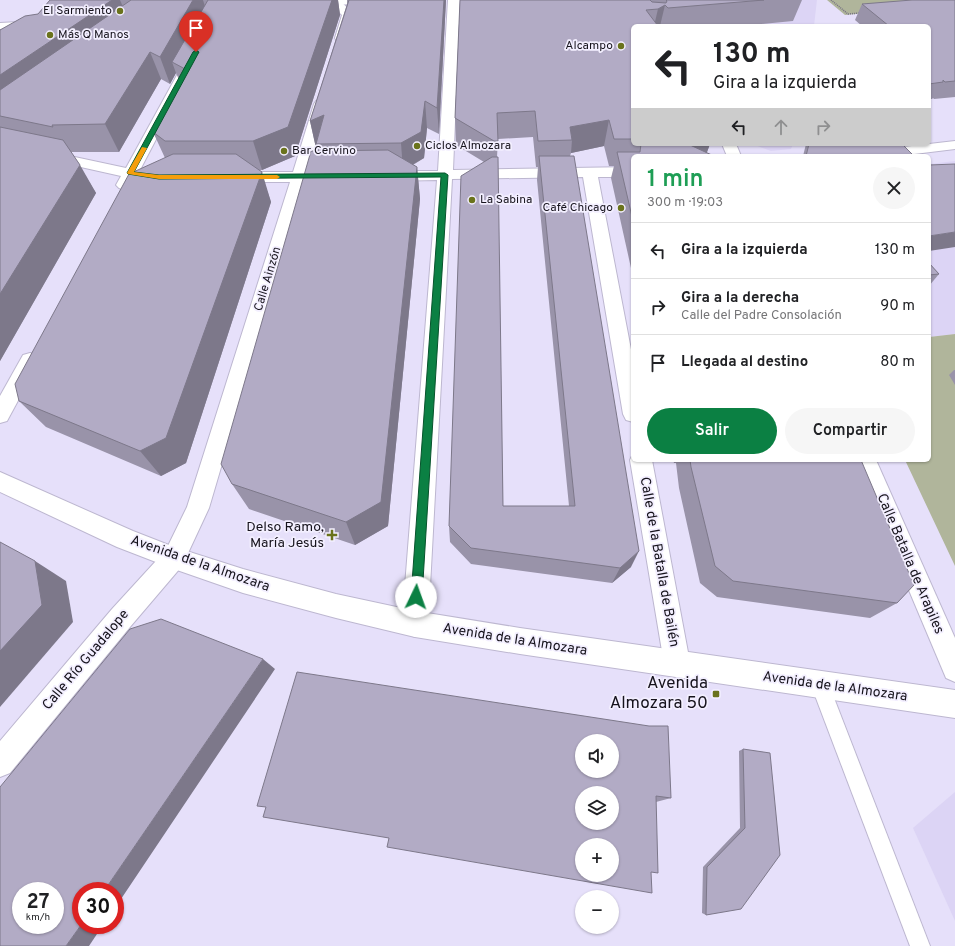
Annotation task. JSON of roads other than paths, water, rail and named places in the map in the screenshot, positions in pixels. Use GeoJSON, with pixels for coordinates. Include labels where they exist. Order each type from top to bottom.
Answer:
{"type":"FeatureCollection","features":[{"type":"Feature","properties":{"kind":"street"},"geometry":{"type":"LineString","coordinates":[[296,5],[334,1],[366,0]]}},
{"type":"Feature","properties":{"kind":"street"},"geometry":{"type":"LineString","coordinates":[[415,624],[445,175],[454,0]]}},
{"type":"Feature","properties":{"kind":"street"},"geometry":{"type":"LineString","coordinates":[[334,1],[348,14],[337,50]]}},
{"type":"Feature","properties":{"kind":"street"},"geometry":{"type":"LineString","coordinates":[[0,26],[42,22],[19,37]]}},
{"type":"Feature","properties":{"kind":"street"},"geometry":{"type":"LineString","coordinates":[[117,199],[203,39]]}},
{"type":"Feature","properties":{"kind":"street","name":"Calle Ainzón"},"geometry":{"type":"LineString","coordinates":[[174,558],[198,508],[326,87]]}},
{"type":"Feature","properties":{"kind":"street"},"geometry":{"type":"LineString","coordinates":[[0,144],[130,173],[159,177],[174,177]]}},
{"type":"Feature","properties":{"kind":"street"},"geometry":{"type":"LineString","coordinates":[[877,154],[955,145]]}},
{"type":"Feature","properties":{"kind":"street"},"geometry":{"type":"LineString","coordinates":[[372,176],[631,172]]}},
{"type":"Feature","properties":{"kind":"street"},"geometry":{"type":"LineString","coordinates":[[590,173],[631,403]]}},
{"type":"Feature","properties":{"kind":"street"},"geometry":{"type":"LineString","coordinates":[[221,177],[326,177]]}},
{"type":"Feature","properties":{"kind":"street"},"geometry":{"type":"LineString","coordinates":[[0,415],[38,345]]}},
{"type":"Feature","properties":{"kind":"street","name":"Calle de la Batalla de Bailén"},"geometry":{"type":"LineString","coordinates":[[641,462],[677,664]]}},
{"type":"Feature","properties":{"kind":"street","name":"Calle Batalla de Arapiles"},"geometry":{"type":"LineString","coordinates":[[866,462],[955,668]]}},
{"type":"Feature","properties":{"kind":"street","name":"Avenida de la Almozara"},"geometry":{"type":"LineString","coordinates":[[0,482],[125,539],[174,558],[243,581],[336,606],[415,624],[520,641],[955,704]]}},
{"type":"Feature","properties":{"kind":"street","name":"Calle Río Guadalope"},"geometry":{"type":"LineString","coordinates":[[0,763],[121,618],[174,558]]}},
{"type":"Feature","properties":{"kind":"lane"},"geometry":{"type":"LineString","coordinates":[[820,685],[920,946]]}},
{"type":"Feature","properties":{"kind":"place","name":"El Sarmiento"},"geometry":{"type":"Point","coordinates":[120,11]}},
{"type":"Feature","properties":{"kind":"place","name":"Más Q Manos"},"geometry":{"type":"Point","coordinates":[50,35]}},
{"type":"Feature","properties":{"kind":"place","name":"Alcampo"},"geometry":{"type":"Point","coordinates":[621,46]}},
{"type":"Feature","properties":{"kind":"place","name":"Ciclos Almozara"},"geometry":{"type":"Point","coordinates":[417,146]}},
{"type":"Feature","properties":{"kind":"place","name":"Bar Cervino"},"geometry":{"type":"Point","coordinates":[284,151]}},
{"type":"Feature","properties":{"kind":"place","name":"La Sabina"},"geometry":{"type":"Point","coordinates":[472,200]}},
{"type":"Feature","properties":{"kind":"place","name":"Café Chicago"},"geometry":{"type":"Point","coordinates":[621,208]}},
{"type":"Feature","properties":{"kind":"place","name":"Delso Ramo, María Jesús"},"geometry":{"type":"Point","coordinates":[332,535]}},
{"type":"Feature","properties":{"kind":"place","name":"Avenida Almozara 50"},"geometry":{"type":"Point","coordinates":[716,694]}}]}
